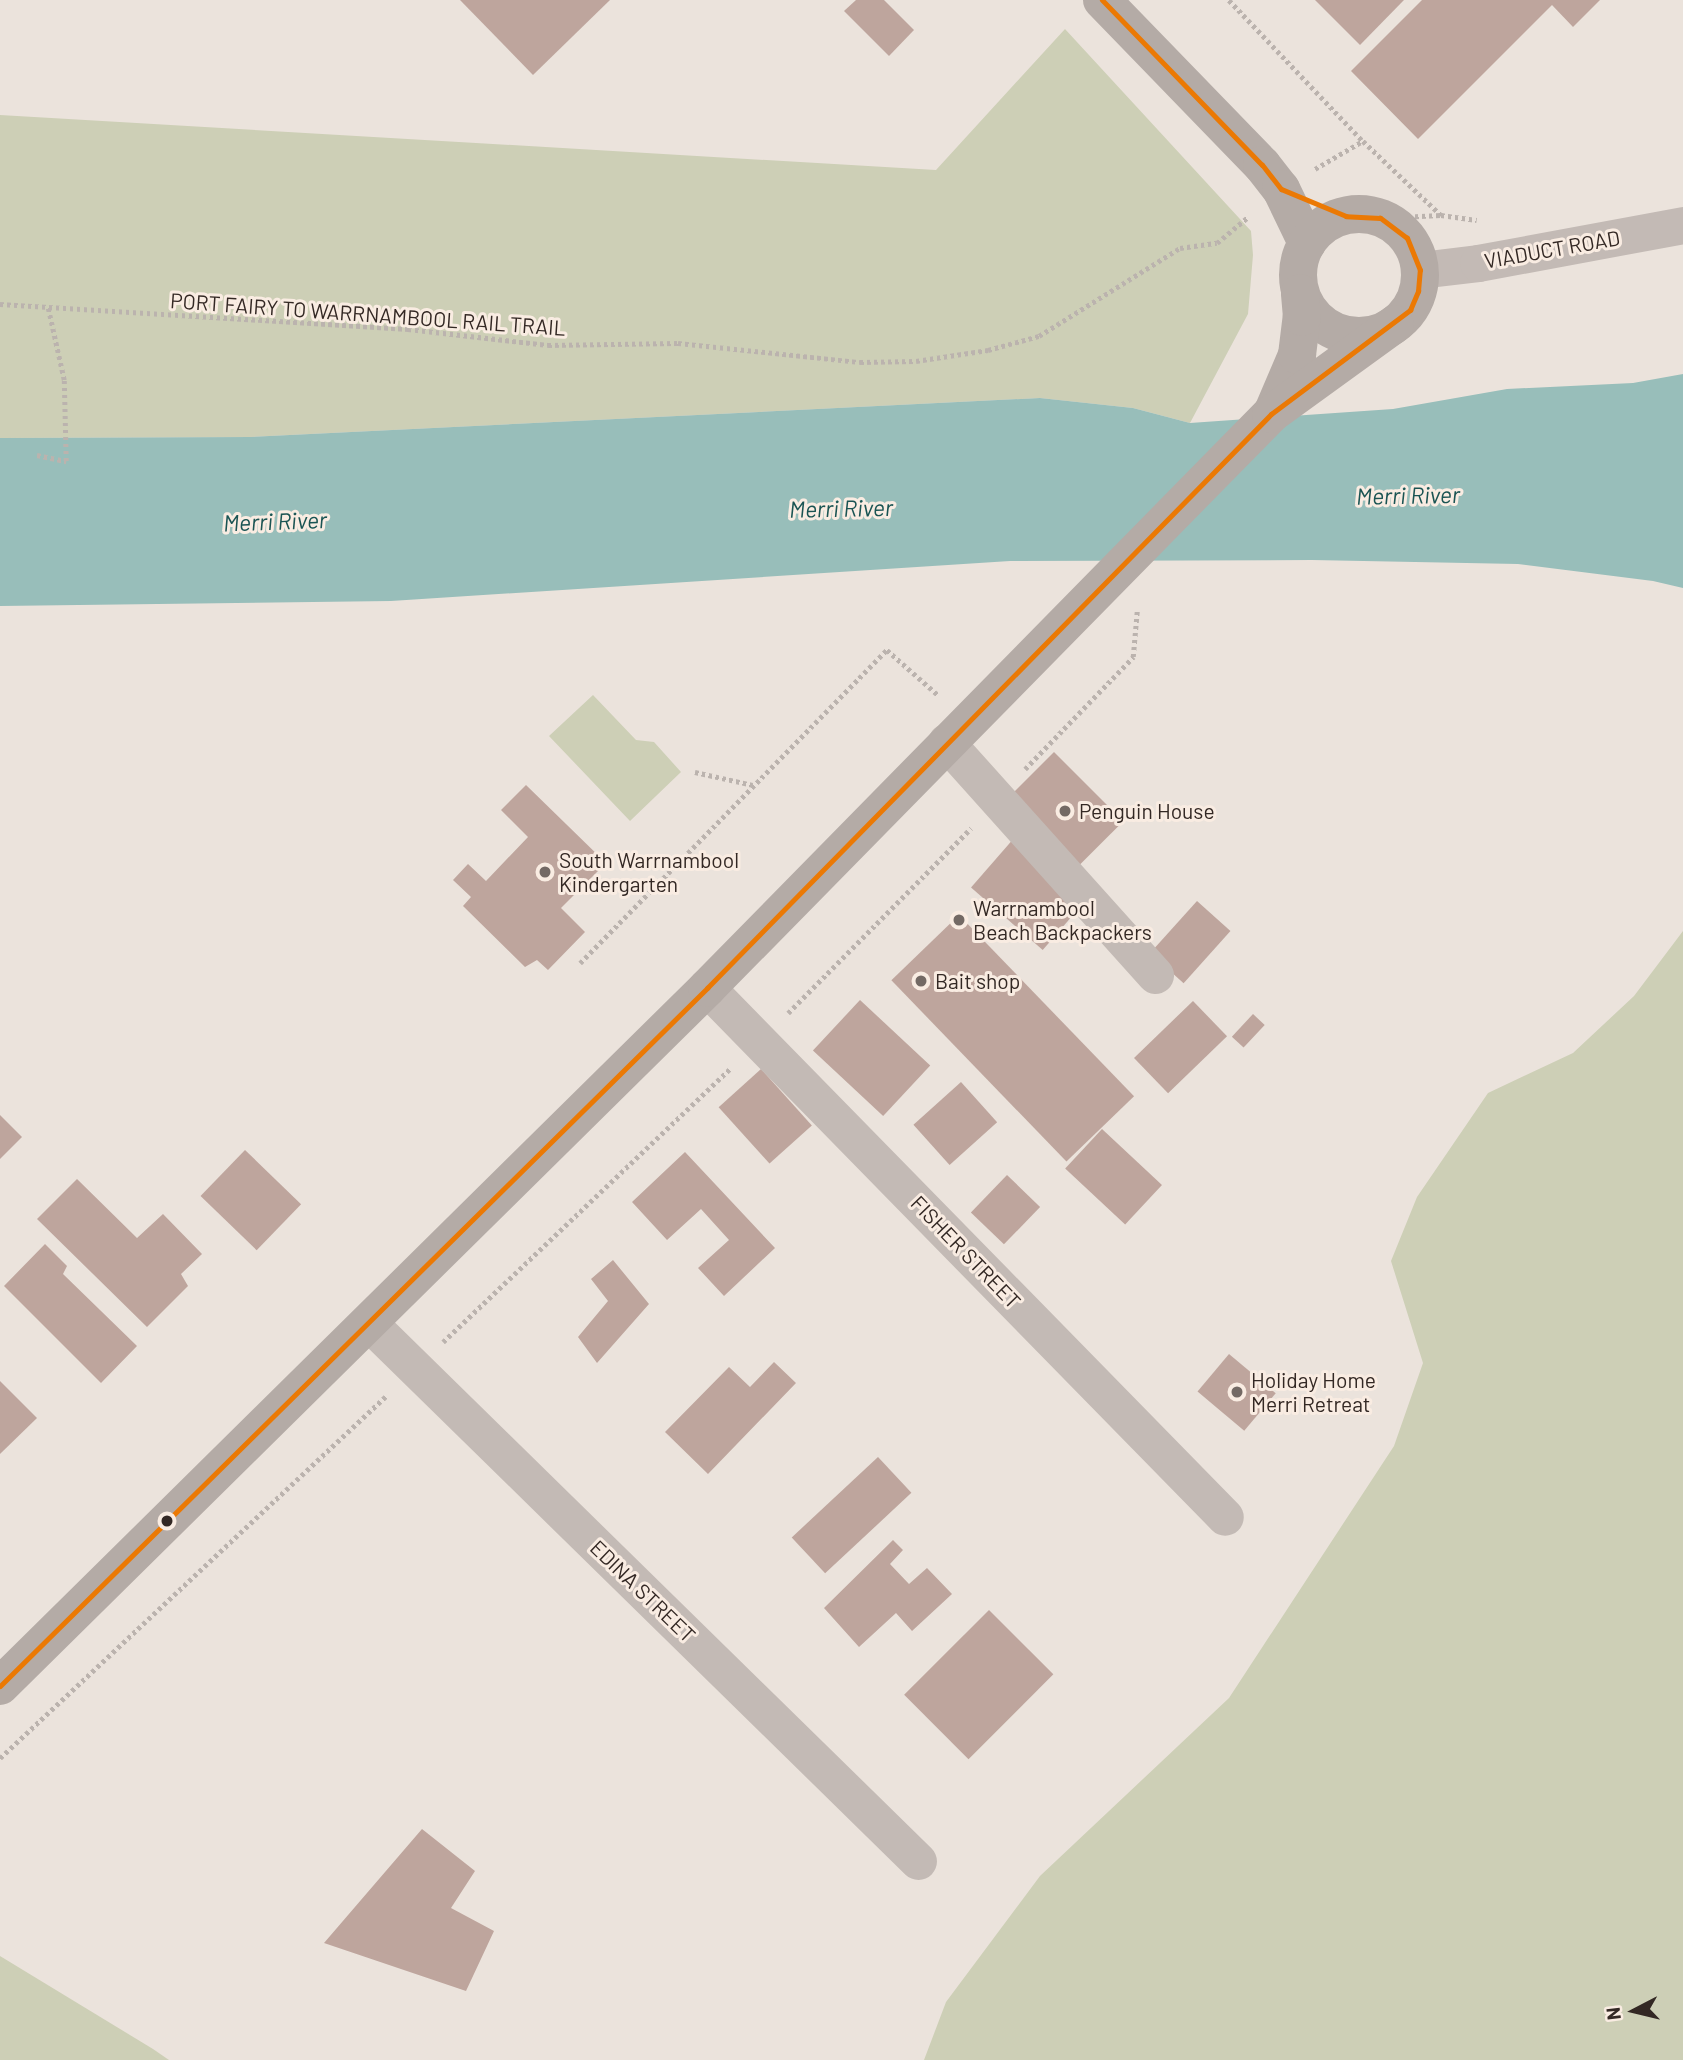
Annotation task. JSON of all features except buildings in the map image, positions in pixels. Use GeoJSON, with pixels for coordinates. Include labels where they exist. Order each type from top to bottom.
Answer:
{"type":"FeatureCollection","features":[{"type":"Feature","properties":{"kind":"street"},"geometry":{"type":"LineString","coordinates":[[1102,0],[1262,165],[1280,189],[1307,243]]}},
{"type":"Feature","properties":{"kind":"street"},"geometry":{"type":"LineString","coordinates":[[0,1686],[707,988],[1271,414],[1395,324],[1410,310],[1418,291],[1420,270],[1407,238],[1395,226],[1280,189]]}},
{"type":"Feature","properties":{"kind":"street"},"geometry":{"type":"LineString","coordinates":[[1271,414],[1297,355],[1302,317],[1300,259],[1307,243],[1318,230],[1363,217]]}},
{"type":"Feature","properties":{"kind":"street","name":"VIADUCT ROAD"},"geometry":{"type":"LineString","coordinates":[[1420,270],[1478,263],[1683,225]]}},
{"type":"Feature","properties":{"kind":"street"},"geometry":{"type":"LineString","coordinates":[[1300,293],[1315,318],[1340,334],[1359,337],[1378,334],[1395,324]]}},
{"type":"Feature","properties":{"kind":"street"},"geometry":{"type":"LineString","coordinates":[[957,731],[999,800],[1155,975]]}},
{"type":"Feature","properties":{"kind":"street","name":"FISHER STREET"},"geometry":{"type":"LineString","coordinates":[[707,988],[1225,1517]]}},
{"type":"Feature","properties":{"kind":"street","name":"EDINA STREET"},"geometry":{"type":"LineString","coordinates":[[368,1322],[918,1861]]}},
{"type":"Feature","properties":{"kind":"path"},"geometry":{"type":"LineString","coordinates":[[1229,0],[1363,141],[1441,215],[1363,217]]}},
{"type":"Feature","properties":{"kind":"path","name":"PORT FAIRY TO WARRNAMBOOL RAIL TRAIL"},"geometry":{"type":"LineString","coordinates":[[0,304],[408,328],[548,345],[678,344],[860,362],[916,361],[988,350],[1039,335],[1180,248],[1217,243],[1280,189],[1363,141]]}},
{"type":"Feature","properties":{"kind":"path"},"geometry":{"type":"LineString","coordinates":[[37,455],[66,461],[64,380],[48,308]]}},
{"type":"Feature","properties":{"kind":"path"},"geometry":{"type":"LineString","coordinates":[[0,1758],[760,1042],[999,800],[1133,657],[1138,604]]}},
{"type":"Feature","properties":{"kind":"path"},"geometry":{"type":"LineString","coordinates":[[579,963],[887,650],[957,731]]}},
{"type":"Feature","properties":{"kind":"path"},"geometry":{"type":"LineString","coordinates":[[695,772],[754,786]]}},
{"type":"Feature","properties":{"kind":"green space"},"geometry":{"type":"Polygon","coordinates":[[[1065,29],[1251,231],[1253,255],[1248,314],[1190,423],[1133,408],[1040,398],[251,437],[0,438],[0,115],[936,170],[1065,29]]]}},
{"type":"Feature","properties":{"kind":"green space"},"geometry":{"type":"Polygon","coordinates":[[[593,695],[636,740],[654,742],[681,772],[630,821],[549,736],[593,695]]]}},
{"type":"Feature","properties":{"kind":"green space"},"geometry":{"type":"Polygon","coordinates":[[[1683,931],[1683,2060],[924,2060],[946,2002],[1040,1876],[1229,1698],[1394,1446],[1423,1363],[1391,1261],[1417,1197],[1488,1093],[1573,1053],[1634,996],[1683,931]]]}},
{"type":"Feature","properties":{"kind":"green space"},"geometry":{"type":"Polygon","coordinates":[[[0,1956],[153,2049],[169,2060],[0,2060],[0,1956]]]}},
{"type":"Feature","properties":{"kind":"water","name":"Merri River"},"geometry":{"type":"Polygon","coordinates":[[[1683,374],[1683,588],[1653,581],[1518,564],[1312,560],[1010,561],[391,601],[0,606],[0,438],[251,437],[1040,398],[1133,408],[1190,423],[1393,409],[1507,389],[1633,383],[1683,374]]]}},
{"type":"Feature","properties":{"kind":"transit line"},"geometry":{"type":"LineString","coordinates":[[0,1686],[707,988],[1271,414],[1410,310],[1418,291],[1420,270],[1407,238],[1380,218],[1346,216],[1281,189],[1262,165],[1102,0]]}},
{"type":"Feature","properties":{"kind":"place","name":"Penguin House"},"geometry":{"type":"Point","coordinates":[1065,811]}},
{"type":"Feature","properties":{"kind":"place","name":"South Warrnambool Kindergarten"},"geometry":{"type":"Point","coordinates":[545,872]}},
{"type":"Feature","properties":{"kind":"place","name":"Warrnambool Beach Backpackers"},"geometry":{"type":"Point","coordinates":[959,920]}},
{"type":"Feature","properties":{"kind":"place","name":"Bait shop"},"geometry":{"type":"Point","coordinates":[921,981]}},
{"type":"Feature","properties":{"kind":"place","name":"Holiday Home Merri Retreat"},"geometry":{"type":"Point","coordinates":[1237,1392]}}]}
